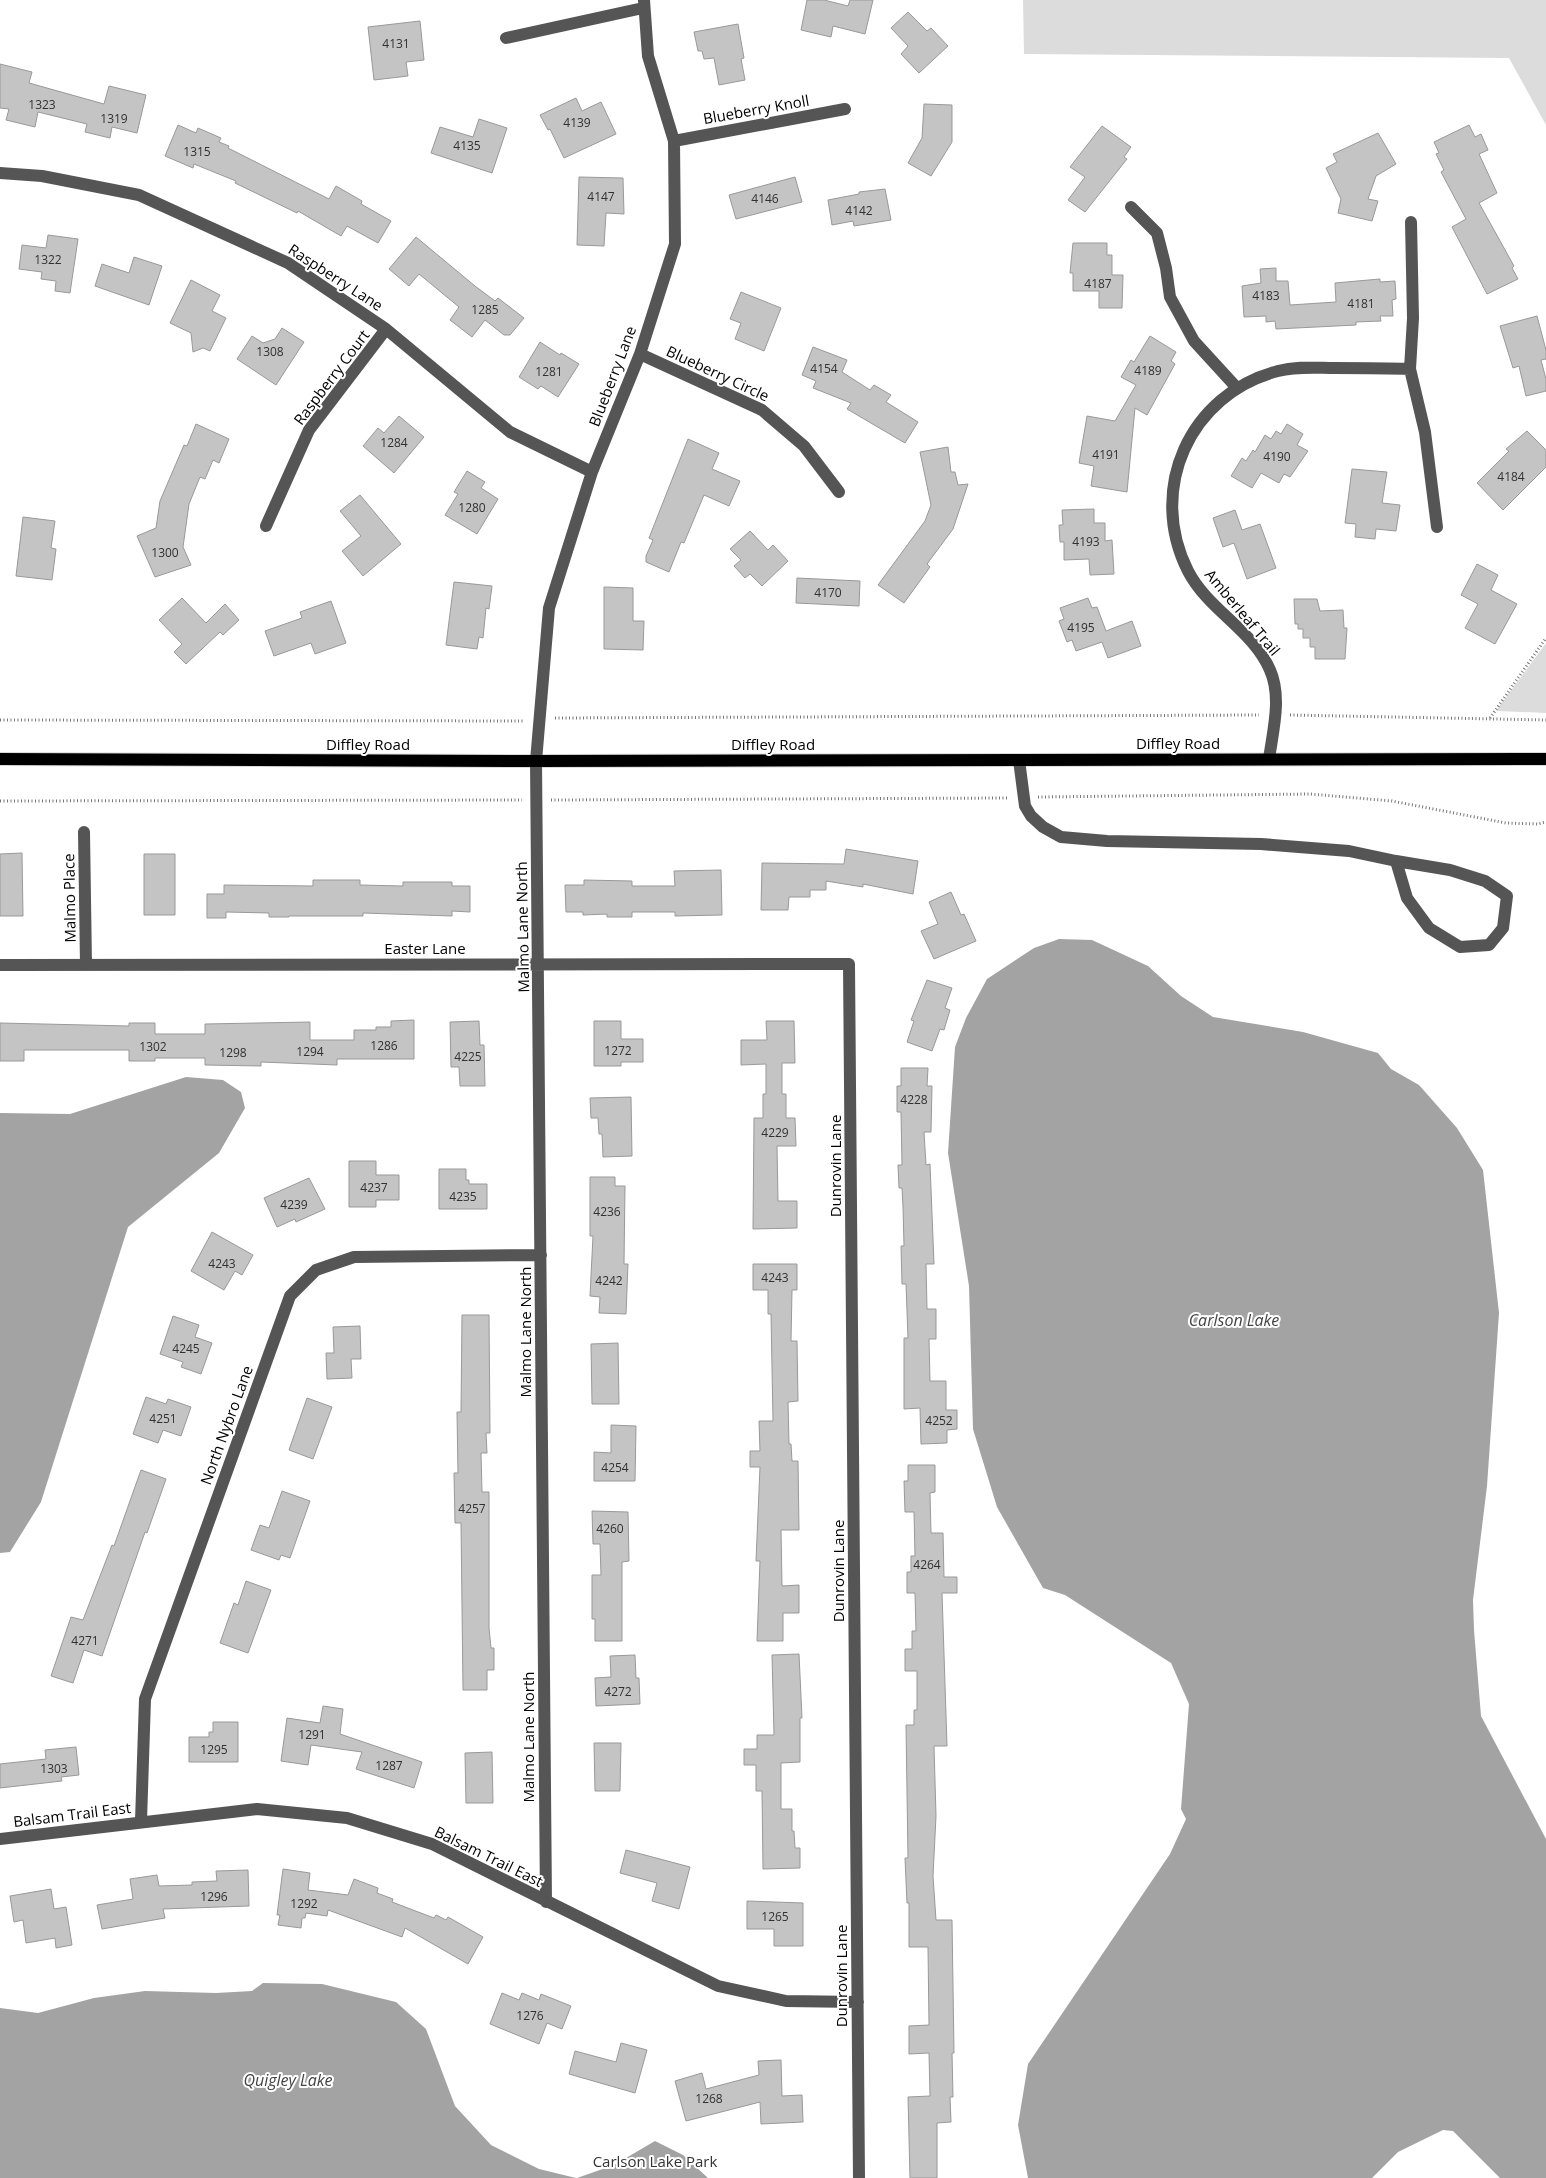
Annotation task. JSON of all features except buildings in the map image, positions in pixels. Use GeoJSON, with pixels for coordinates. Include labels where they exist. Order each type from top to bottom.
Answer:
{"type":"FeatureCollection","features":[{"type":"Feature","properties":{"kind":"main road","name":"Diffley Road"},"geometry":{"type":"LineString","coordinates":[[0,759],[536,761],[1546,759]]}},
{"type":"Feature","properties":{"kind":"street"},"geometry":{"type":"LineString","coordinates":[[506,38],[643,4]]}},
{"type":"Feature","properties":{"kind":"street","name":"Blueberry Lane"},"geometry":{"type":"LineString","coordinates":[[536,761],[549,608],[592,472],[640,354],[675,244],[674,141],[648,56],[643,4]]}},
{"type":"Feature","properties":{"kind":"street","name":"Blueberry Knoll"},"geometry":{"type":"LineString","coordinates":[[674,141],[845,109]]}},
{"type":"Feature","properties":{"kind":"street","name":"Raspberry Lane"},"geometry":{"type":"LineString","coordinates":[[0,173],[42,176],[139,195],[288,263],[386,330],[510,432],[592,472]]}},
{"type":"Feature","properties":{"kind":"street"},"geometry":{"type":"LineString","coordinates":[[1131,208],[1156,232],[1166,268],[1170,298],[1194,341],[1237,388]]}},
{"type":"Feature","properties":{"kind":"street"},"geometry":{"type":"LineString","coordinates":[[1411,222],[1413,318],[1410,369],[1425,432],[1437,527]]}},
{"type":"Feature","properties":{"kind":"street","name":"Raspberry Court"},"geometry":{"type":"LineString","coordinates":[[266,526],[309,430],[386,330]]}},
{"type":"Feature","properties":{"kind":"street","name":"Blueberry Circle"},"geometry":{"type":"LineString","coordinates":[[640,354],[762,410],[804,446],[839,492]]}},
{"type":"Feature","properties":{"kind":"street","name":"Amberleaf Trail"},"geometry":{"type":"LineString","coordinates":[[1269,759],[1277,700],[1275,685],[1268,664],[1254,645],[1212,604],[1189,573],[1175,537],[1172,515],[1175,476],[1189,438],[1200,421],[1237,388],[1261,377],[1280,371],[1301,368],[1410,369]]}},
{"type":"Feature","properties":{"kind":"street"},"geometry":{"type":"LineString","coordinates":[[1019,760],[1025,806],[1031,816],[1042,827],[1061,837],[1107,841],[1260,844],[1349,851],[1450,870],[1485,881],[1507,896],[1503,928],[1489,945],[1460,947],[1429,928],[1406,898],[1396,860]]}},
{"type":"Feature","properties":{"kind":"street","name":"Malmo Lane North"},"geometry":{"type":"LineString","coordinates":[[536,761],[546,1902]]}},
{"type":"Feature","properties":{"kind":"street","name":"Malmo Place"},"geometry":{"type":"LineString","coordinates":[[84,832],[86,965]]}},
{"type":"Feature","properties":{"kind":"street","name":"Easter Lane"},"geometry":{"type":"LineString","coordinates":[[0,965],[849,964]]}},
{"type":"Feature","properties":{"kind":"street","name":"Dunrovin Lane"},"geometry":{"type":"LineString","coordinates":[[849,964],[860,2178]]}},
{"type":"Feature","properties":{"kind":"street","name":"North Nybro Lane"},"geometry":{"type":"LineString","coordinates":[[141,1821],[145,1700],[290,1296],[316,1270],[354,1257],[540,1255]]}},
{"type":"Feature","properties":{"kind":"street","name":"Balsam Trail East"},"geometry":{"type":"LineString","coordinates":[[0,1839],[141,1821],[257,1809],[347,1818],[432,1844],[718,1986],[786,2001],[858,2002]]}},
{"type":"Feature","properties":{"kind":"path"},"geometry":{"type":"LineString","coordinates":[[1490,718],[1546,638]]}},
{"type":"Feature","properties":{"kind":"path"},"geometry":{"type":"LineString","coordinates":[[0,720],[540,721],[562,718],[1275,715],[1546,720]]}},
{"type":"Feature","properties":{"kind":"path"},"geometry":{"type":"LineString","coordinates":[[0,801],[537,800]]}},
{"type":"Feature","properties":{"kind":"shaded area"},"geometry":{"type":"Polygon","coordinates":[[[1023,0],[1546,0],[1546,125],[1509,58],[1024,54],[1023,0]]]}},
{"type":"Feature","properties":{"kind":"shaded area"},"geometry":{"type":"Polygon","coordinates":[[[1546,643],[1546,713],[1496,711],[1546,643]]]}},
{"type":"Feature","properties":{"kind":"water","name":"Carlson Lake"},"geometry":{"type":"Polygon","coordinates":[[[1059,939],[1092,940],[1148,966],[1181,996],[1213,1017],[1303,1032],[1378,1053],[1391,1069],[1419,1085],[1457,1128],[1483,1170],[1499,1313],[1487,1486],[1473,1600],[1474,1630],[1481,1716],[1546,1839],[1546,2178],[1500,2178],[1453,2131],[1443,2130],[1398,2152],[1372,2178],[1028,2178],[1018,2125],[1028,2064],[1170,1854],[1186,1819],[1181,1809],[1189,1704],[1171,1663],[1065,1595],[1043,1588],[997,1507],[973,1429],[969,1286],[948,1153],[955,1047],[966,1018],[987,979],[1034,948],[1059,939]]]}},
{"type":"Feature","properties":{"kind":"water"},"geometry":{"type":"Polygon","coordinates":[[[186,1077],[223,1080],[241,1092],[245,1108],[219,1153],[128,1227],[41,1502],[10,1552],[0,1553],[0,1113],[70,1114],[186,1077]]]}},
{"type":"Feature","properties":{"kind":"water","name":"Quigley Lake"},"geometry":{"type":"Polygon","coordinates":[[[263,1983],[322,1984],[396,2002],[426,2029],[455,2106],[491,2145],[539,2169],[576,2178],[0,2178],[0,2008],[38,2013],[94,1998],[145,1991],[216,1993],[252,1991],[263,1983]]]}},
{"type":"Feature","properties":{"kind":"water","name":"Carlson Lake Park"},"geometry":{"type":"Polygon","coordinates":[[[655,2141],[683,2155],[708,2178],[577,2178],[614,2165],[655,2141]]]}}]}
